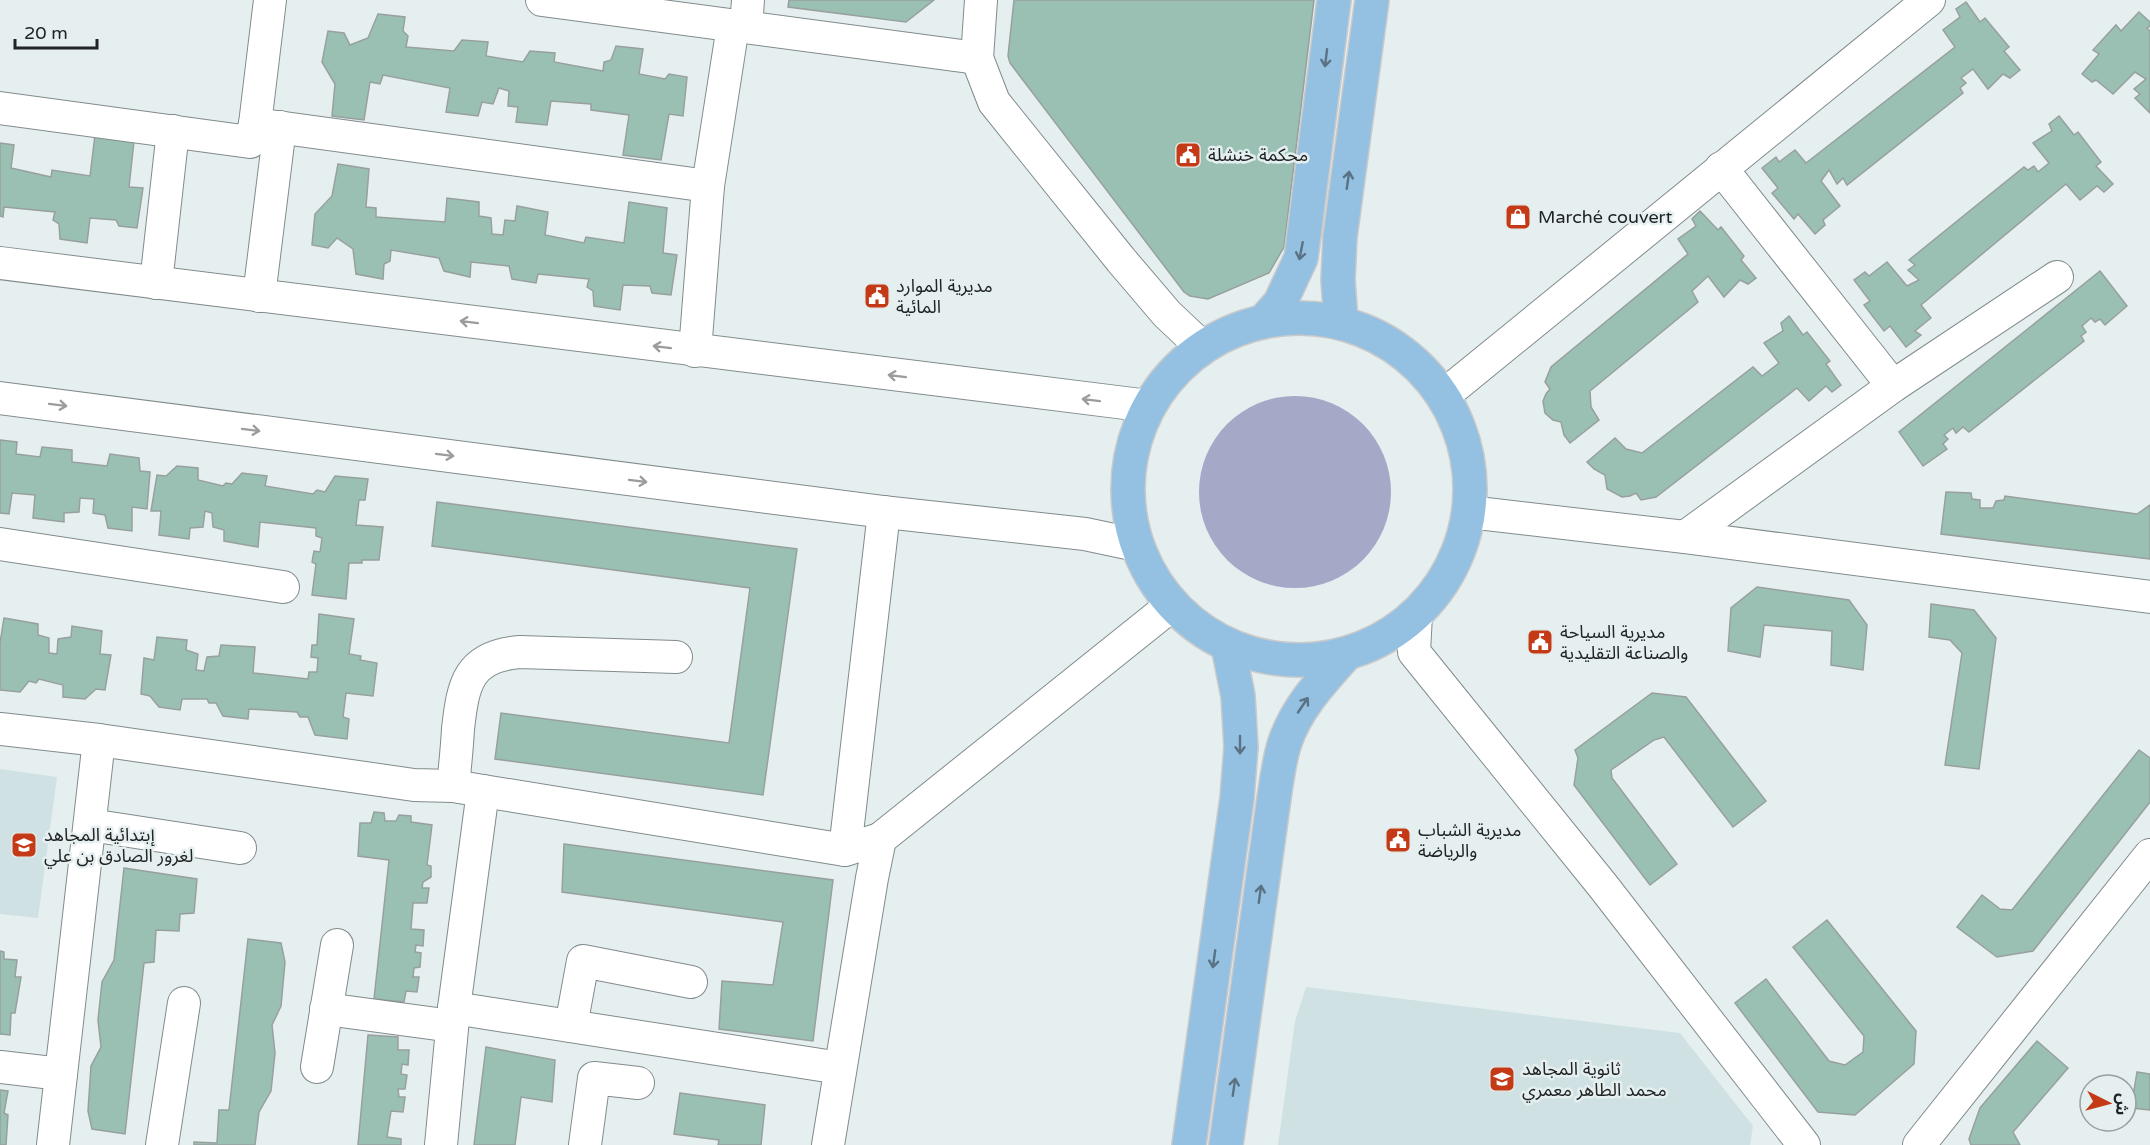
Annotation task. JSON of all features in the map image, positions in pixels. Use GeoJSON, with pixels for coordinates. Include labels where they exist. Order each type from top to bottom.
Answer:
{"type":"FeatureCollection","features":[{"type":"Feature","properties":{"kind":"main road"},"geometry":{"type":"LineString","coordinates":[[1265,320],[1280,303],[1301,258],[1334,0]]}},
{"type":"Feature","properties":{"kind":"main road"},"geometry":{"type":"LineString","coordinates":[[1341,322],[1338,280],[1340,237],[1372,0]]}},
{"type":"Feature","properties":{"kind":"main road"},"geometry":{"type":"LineString","coordinates":[[1299,317],[1341,322],[1371,333],[1399,349],[1424,370],[1443,396],[1461,432],[1470,471],[1469,512],[1459,550],[1441,585],[1416,615],[1384,638],[1347,654],[1303,661],[1260,656],[1228,646],[1172,605],[1137,545],[1128,498],[1132,451],[1149,406],[1172,374],[1202,347],[1232,331],[1265,320],[1299,317]]}},
{"type":"Feature","properties":{"kind":"main road"},"geometry":{"type":"LineString","coordinates":[[1189,1145],[1237,798],[1241,747],[1238,696],[1228,646]]}},
{"type":"Feature","properties":{"kind":"main road"},"geometry":{"type":"LineString","coordinates":[[1226,1145],[1282,753],[1298,713],[1316,687],[1347,654]]}},
{"type":"Feature","properties":{"kind":"street"},"geometry":{"type":"LineString","coordinates":[[259,296],[270,0]]}},
{"type":"Feature","properties":{"kind":"street"},"geometry":{"type":"LineString","coordinates":[[542,0],[742,18],[977,58]]}},
{"type":"Feature","properties":{"kind":"street"},"geometry":{"type":"LineString","coordinates":[[981,0],[977,58],[994,102],[1121,260],[1167,314],[1202,347]]}},
{"type":"Feature","properties":{"kind":"street"},"geometry":{"type":"LineString","coordinates":[[1443,396],[1929,0]]}},
{"type":"Feature","properties":{"kind":"street"},"geometry":{"type":"LineString","coordinates":[[695,351],[708,186],[742,18]]}},
{"type":"Feature","properties":{"kind":"street"},"geometry":{"type":"LineString","coordinates":[[0,108],[173,131],[266,135],[708,186]]}},
{"type":"Feature","properties":{"kind":"street"},"geometry":{"type":"LineString","coordinates":[[156,283],[173,131]]}},
{"type":"Feature","properties":{"kind":"street"},"geometry":{"type":"LineString","coordinates":[[1721,168],[1893,386]]}},
{"type":"Feature","properties":{"kind":"street"},"geometry":{"type":"LineString","coordinates":[[0,263],[1149,406]]}},
{"type":"Feature","properties":{"kind":"street"},"geometry":{"type":"LineString","coordinates":[[1685,537],[1893,386],[2057,277]]}},
{"type":"Feature","properties":{"kind":"street"},"geometry":{"type":"LineString","coordinates":[[0,398],[884,512],[1085,534],[1137,545]]}},
{"type":"Feature","properties":{"kind":"street"},"geometry":{"type":"LineString","coordinates":[[845,850],[884,512]]}},
{"type":"Feature","properties":{"kind":"street"},"geometry":{"type":"LineString","coordinates":[[1469,512],[1685,537],[2150,597]]}},
{"type":"Feature","properties":{"kind":"street"},"geometry":{"type":"LineString","coordinates":[[0,544],[283,587]]}},
{"type":"Feature","properties":{"kind":"street"},"geometry":{"type":"LineString","coordinates":[[0,729],[99,740],[414,784],[468,789],[845,850],[880,839],[1172,605]]}},
{"type":"Feature","properties":{"kind":"street"},"geometry":{"type":"LineString","coordinates":[[1416,615],[1414,652],[1604,886],[1804,1145]]}},
{"type":"Feature","properties":{"kind":"street"},"geometry":{"type":"LineString","coordinates":[[441,1145],[453,1017],[468,789],[462,695],[469,677],[484,662],[502,654],[520,652],[676,657]]}},
{"type":"Feature","properties":{"kind":"street"},"geometry":{"type":"LineString","coordinates":[[53,1145],[99,740]]}},
{"type":"Feature","properties":{"kind":"street"},"geometry":{"type":"LineString","coordinates":[[90,825],[240,848]]}},
{"type":"Feature","properties":{"kind":"street"},"geometry":{"type":"LineString","coordinates":[[828,1145],[880,839]]}},
{"type":"Feature","properties":{"kind":"street"},"geometry":{"type":"LineString","coordinates":[[1919,1145],[2150,855]]}},
{"type":"Feature","properties":{"kind":"street"},"geometry":{"type":"LineString","coordinates":[[317,1067],[337,945]]}},
{"type":"Feature","properties":{"kind":"street"},"geometry":{"type":"LineString","coordinates":[[571,1026],[583,961],[691,982]]}},
{"type":"Feature","properties":{"kind":"street"},"geometry":{"type":"LineString","coordinates":[[162,1145],[184,1003]]}},
{"type":"Feature","properties":{"kind":"street"},"geometry":{"type":"LineString","coordinates":[[326,1009],[571,1026],[840,1068]]}},
{"type":"Feature","properties":{"kind":"street"},"geometry":{"type":"LineString","coordinates":[[0,1067],[61,1074]]}},
{"type":"Feature","properties":{"kind":"street"},"geometry":{"type":"LineString","coordinates":[[585,1145],[594,1078],[638,1083]]}},
{"type":"Feature","properties":{"kind":"shaded area","name":"إبتدائية المجاهد لغرور الصادق بن علي"},"geometry":{"type":"Polygon","coordinates":[[[0,769],[57,777],[38,918],[0,914],[0,769]]]}},
{"type":"Feature","properties":{"kind":"shaded area","name":"ثانوية المجاهد محمد الطاهر معمري"},"geometry":{"type":"Polygon","coordinates":[[[1306,987],[1680,1033],[1753,1126],[1750,1145],[1278,1145],[1295,1021],[1306,987]]]}},
{"type":"Feature","properties":{"kind":"water"},"geometry":{"type":"Polygon","coordinates":[[[1295,396],[1323,400],[1348,412],[1363,424],[1375,439],[1387,464],[1391,492],[1387,520],[1375,545],[1363,560],[1348,572],[1323,584],[1295,588],[1267,584],[1242,572],[1227,560],[1215,545],[1203,520],[1199,492],[1203,464],[1215,439],[1227,424],[1242,412],[1267,400],[1295,396]]]}},
{"type":"Feature","properties":{"kind":"building"},"geometry":{"type":"Polygon","coordinates":[[[789,0],[934,0],[906,22],[788,7],[789,0]]]}},
{"type":"Feature","properties":{"kind":"building","name":"محكمة خنشلة"},"geometry":{"type":"Polygon","coordinates":[[[1014,0],[1314,0],[1284,247],[1269,273],[1208,299],[1190,296],[1184,292],[1010,63],[1008,56],[1014,0]]]}},
{"type":"Feature","properties":{"kind":"building"},"geometry":{"type":"Polygon","coordinates":[[[1966,2],[1980,22],[1985,18],[2009,47],[2004,51],[2020,70],[2010,78],[2003,74],[1988,89],[1973,69],[1961,78],[1966,83],[1960,88],[1963,93],[1847,185],[1843,178],[1837,184],[1829,170],[1821,181],[1840,206],[1823,220],[1825,225],[1815,234],[1798,214],[1794,219],[1772,193],[1778,188],[1762,168],[1776,157],[1779,162],[1795,150],[1806,163],[1955,47],[1943,30],[1960,17],[1956,9],[1966,2]]]}},
{"type":"Feature","properties":{"kind":"building"},"geometry":{"type":"Polygon","coordinates":[[[2139,12],[2150,22],[2147,28],[2150,31],[2150,113],[2135,98],[2140,94],[2134,89],[2146,79],[2135,72],[2113,94],[2096,80],[2092,82],[2082,74],[2099,54],[2093,50],[2116,25],[2121,31],[2139,12]]]}},
{"type":"Feature","properties":{"kind":"building"},"geometry":{"type":"Polygon","coordinates":[[[378,14],[405,17],[403,31],[408,36],[406,47],[454,51],[462,40],[488,42],[486,56],[523,62],[530,51],[555,53],[554,62],[603,71],[604,62],[611,60],[616,46],[643,49],[639,74],[665,79],[669,74],[687,77],[683,116],[669,114],[661,160],[623,155],[629,115],[591,110],[591,104],[551,101],[547,125],[516,122],[518,107],[508,106],[509,91],[499,88],[493,104],[482,102],[478,116],[446,112],[450,88],[383,75],[380,84],[370,82],[364,120],[332,116],[335,84],[322,62],[328,31],[344,33],[350,45],[368,38],[378,14]]]}},
{"type":"Feature","properties":{"kind":"building"},"geometry":{"type":"Polygon","coordinates":[[[2059,116],[2074,135],[2078,132],[2101,162],[2096,166],[2113,184],[2104,192],[2097,186],[2080,200],[2066,184],[1921,305],[1931,318],[1915,331],[1921,335],[1906,347],[1890,326],[1884,331],[1864,305],[1870,301],[1854,280],[1865,272],[1869,276],[1887,262],[1907,286],[1919,280],[1908,270],[1915,265],[1909,260],[2024,167],[2028,170],[2034,166],[2038,172],[2049,163],[2033,143],[2052,131],[2049,124],[2059,116]]]}},
{"type":"Feature","properties":{"kind":"building"},"geometry":{"type":"Polygon","coordinates":[[[95,135],[134,141],[129,187],[143,188],[137,228],[119,226],[116,220],[90,218],[87,243],[60,239],[59,224],[53,220],[55,212],[4,207],[3,217],[0,216],[0,143],[14,145],[11,168],[51,177],[52,170],[90,176],[95,135]]]}},
{"type":"Feature","properties":{"kind":"building"},"geometry":{"type":"Polygon","coordinates":[[[338,164],[369,169],[366,207],[376,208],[376,217],[445,222],[447,198],[479,202],[479,216],[491,218],[492,234],[503,235],[505,220],[515,221],[517,206],[548,212],[545,235],[584,243],[586,237],[624,243],[629,202],[667,208],[663,253],[677,255],[671,295],[652,293],[650,286],[623,285],[620,310],[594,306],[593,291],[587,287],[589,279],[538,274],[536,283],[512,279],[509,266],[471,262],[470,277],[444,271],[439,258],[391,250],[390,261],[384,264],[383,279],[356,274],[353,249],[337,238],[328,248],[312,245],[315,214],[332,196],[338,164]]]}},
{"type":"Feature","properties":{"kind":"building"},"geometry":{"type":"Polygon","coordinates":[[[1700,211],[1718,230],[1721,227],[1744,256],[1741,260],[1756,278],[1748,284],[1740,280],[1724,297],[1708,276],[1692,291],[1698,302],[1590,391],[1591,407],[1599,420],[1570,443],[1564,435],[1561,422],[1553,420],[1545,413],[1543,401],[1550,389],[1545,382],[1551,367],[1688,254],[1678,239],[1696,226],[1692,219],[1700,211]]]}},
{"type":"Feature","properties":{"kind":"building"},"geometry":{"type":"Polygon","coordinates":[[[2100,271],[2127,306],[2105,325],[2100,319],[2095,322],[2091,318],[2082,326],[2086,332],[2081,336],[2084,341],[1969,432],[1963,427],[1956,433],[1953,428],[1944,435],[1948,439],[1943,444],[1947,449],[1923,466],[1899,432],[2100,271]]]}},
{"type":"Feature","properties":{"kind":"building"},"geometry":{"type":"Polygon","coordinates":[[[1789,316],[1803,335],[1807,332],[1830,361],[1826,364],[1841,385],[1832,392],[1826,386],[1809,401],[1797,388],[1656,497],[1641,500],[1636,493],[1622,497],[1607,489],[1605,475],[1587,462],[1615,438],[1626,449],[1642,453],[1753,367],[1762,376],[1779,363],[1764,343],[1783,331],[1781,323],[1789,316]]]}},
{"type":"Feature","properties":{"kind":"building"},"geometry":{"type":"Polygon","coordinates":[[[0,440],[17,442],[16,454],[40,457],[42,447],[72,450],[72,462],[107,466],[110,454],[139,458],[140,471],[150,472],[147,509],[132,507],[132,531],[108,528],[105,515],[93,513],[94,499],[80,498],[79,512],[64,513],[64,522],[33,518],[35,495],[12,493],[9,514],[0,513],[0,440]]]}},
{"type":"Feature","properties":{"kind":"building"},"geometry":{"type":"Polygon","coordinates":[[[177,466],[198,468],[198,480],[223,486],[226,483],[232,484],[242,473],[267,476],[265,486],[313,494],[317,490],[325,492],[335,476],[368,479],[365,500],[359,500],[356,525],[383,527],[379,560],[349,563],[346,599],[312,595],[316,564],[312,562],[314,551],[320,552],[322,538],[316,536],[316,528],[260,522],[258,547],[224,541],[224,530],[213,527],[212,513],[205,511],[203,527],[190,528],[189,539],[159,535],[161,511],[151,511],[157,475],[166,476],[177,466]]]}},
{"type":"Feature","properties":{"kind":"building"},"geometry":{"type":"Polygon","coordinates":[[[1946,492],[1971,493],[1972,499],[1980,500],[1980,508],[1993,508],[1996,501],[2004,500],[2005,496],[2137,514],[2150,505],[2150,559],[1941,534],[1946,492]]]}},
{"type":"Feature","properties":{"kind":"building"},"geometry":{"type":"Polygon","coordinates":[[[437,502],[797,549],[763,795],[495,759],[501,713],[729,743],[750,588],[432,546],[437,502]]]}},
{"type":"Feature","properties":{"kind":"building"},"geometry":{"type":"Polygon","coordinates":[[[1757,587],[1849,600],[1867,625],[1863,670],[1831,665],[1832,631],[1764,625],[1760,657],[1728,651],[1731,608],[1757,587]]]}},
{"type":"Feature","properties":{"kind":"building"},"geometry":{"type":"Polygon","coordinates":[[[1931,604],[1974,610],[1996,638],[1979,769],[1945,765],[1962,653],[1950,640],[1929,637],[1931,604]]]}},
{"type":"Feature","properties":{"kind":"building"},"geometry":{"type":"Polygon","coordinates":[[[319,614],[354,619],[349,654],[361,656],[360,660],[377,663],[373,696],[346,693],[343,717],[349,719],[347,739],[315,735],[308,717],[300,717],[297,712],[249,709],[248,719],[223,716],[216,703],[209,703],[207,699],[182,699],[180,710],[159,707],[150,696],[141,694],[144,658],[154,660],[157,637],[187,640],[186,650],[198,654],[196,670],[204,671],[207,657],[219,656],[221,645],[255,647],[253,673],[308,679],[309,672],[317,672],[318,658],[311,657],[312,645],[317,645],[319,614]]]}},
{"type":"Feature","properties":{"kind":"building"},"geometry":{"type":"Polygon","coordinates":[[[4,618],[38,624],[38,635],[49,638],[49,653],[57,654],[58,639],[71,637],[72,626],[102,631],[100,654],[111,655],[105,690],[96,689],[85,699],[63,697],[63,685],[39,679],[36,683],[29,681],[20,692],[0,690],[0,643],[4,618]]]}},
{"type":"Feature","properties":{"kind":"building"},"geometry":{"type":"Polygon","coordinates":[[[1652,693],[1686,697],[1766,801],[1733,827],[1664,737],[1654,740],[1611,770],[1612,778],[1677,864],[1650,885],[1574,785],[1578,758],[1575,750],[1652,693]]]}},
{"type":"Feature","properties":{"kind":"building"},"geometry":{"type":"Polygon","coordinates":[[[2139,750],[2150,758],[2150,802],[2033,951],[1997,957],[1957,927],[1982,895],[2000,909],[2012,910],[2139,750]]]}},
{"type":"Feature","properties":{"kind":"building"},"geometry":{"type":"Polygon","coordinates":[[[374,812],[384,813],[385,821],[396,821],[399,815],[411,816],[411,822],[432,825],[427,865],[431,866],[431,877],[423,882],[422,888],[429,888],[427,903],[413,903],[411,929],[424,930],[423,946],[416,945],[415,952],[421,953],[420,967],[414,968],[413,977],[419,977],[417,992],[406,991],[404,1002],[374,999],[389,860],[358,856],[360,823],[371,823],[374,812]]]}},
{"type":"Feature","properties":{"kind":"building"},"geometry":{"type":"Polygon","coordinates":[[[564,844],[833,880],[813,1041],[719,1029],[722,981],[773,985],[783,922],[562,892],[564,844]]]}},
{"type":"Feature","properties":{"kind":"building"},"geometry":{"type":"Polygon","coordinates":[[[124,868],[197,879],[194,913],[180,914],[179,931],[156,930],[154,962],[144,963],[125,1134],[92,1129],[88,1111],[91,1066],[101,1047],[98,1020],[102,982],[114,960],[124,868]]]}},
{"type":"Feature","properties":{"kind":"building"},"geometry":{"type":"Polygon","coordinates":[[[1827,920],[1916,1031],[1914,1064],[1855,1115],[1818,1112],[1735,1003],[1766,979],[1829,1061],[1845,1065],[1863,1052],[1864,1036],[1793,947],[1827,920]]]}},
{"type":"Feature","properties":{"kind":"building"},"geometry":{"type":"Polygon","coordinates":[[[248,939],[281,943],[285,962],[281,1006],[272,1025],[275,1053],[271,1091],[259,1112],[255,1145],[194,1145],[194,1142],[217,1143],[219,1110],[229,1110],[248,939]]]}},
{"type":"Feature","properties":{"kind":"building"},"geometry":{"type":"Polygon","coordinates":[[[0,951],[4,952],[4,959],[17,960],[15,977],[21,977],[15,1013],[11,1013],[10,1035],[0,1034],[0,951]]]}},
{"type":"Feature","properties":{"kind":"building"},"geometry":{"type":"Polygon","coordinates":[[[368,1035],[398,1037],[398,1050],[409,1050],[408,1065],[402,1064],[401,1074],[407,1075],[405,1089],[398,1089],[399,1097],[405,1097],[403,1112],[391,1111],[387,1137],[401,1139],[401,1145],[358,1145],[368,1035]]]}},
{"type":"Feature","properties":{"kind":"building"},"geometry":{"type":"Polygon","coordinates":[[[2037,1041],[2068,1068],[2013,1132],[2020,1145],[1971,1145],[1969,1139],[1980,1108],[2037,1041]]]}},
{"type":"Feature","properties":{"kind":"building"},"geometry":{"type":"Polygon","coordinates":[[[486,1047],[555,1060],[552,1102],[521,1097],[515,1145],[474,1145],[486,1047]]]}},
{"type":"Feature","properties":{"kind":"building"},"geometry":{"type":"Polygon","coordinates":[[[2137,1073],[2150,1074],[2150,1110],[2138,1109],[2137,1073]]]}},
{"type":"Feature","properties":{"kind":"building"},"geometry":{"type":"Polygon","coordinates":[[[0,1090],[8,1091],[4,1113],[8,1115],[6,1145],[0,1145],[0,1090]]]}},
{"type":"Feature","properties":{"kind":"building"},"geometry":{"type":"Polygon","coordinates":[[[680,1093],[765,1105],[761,1145],[718,1145],[719,1140],[674,1134],[680,1093]]]}},
{"type":"Feature","properties":{"kind":"place","name":"محكمة خنشلة"},"geometry":{"type":"Point","coordinates":[1188,155]}},
{"type":"Feature","properties":{"kind":"place","name":"Marché couvert"},"geometry":{"type":"Point","coordinates":[1518,217]}},
{"type":"Feature","properties":{"kind":"place","name":"مديرية الموارد المائية"},"geometry":{"type":"Point","coordinates":[877,296]}},
{"type":"Feature","properties":{"kind":"place","name":"مديرية السياحة والصناعة التقليدية"},"geometry":{"type":"Point","coordinates":[1540,642]}},
{"type":"Feature","properties":{"kind":"place","name":"مديرية الشباب والرياضة"},"geometry":{"type":"Point","coordinates":[1398,840]}},
{"type":"Feature","properties":{"kind":"place","name":"إبتدائية المجاهد لغرور الصادق بن علي"},"geometry":{"type":"Point","coordinates":[24,845]}},
{"type":"Feature","properties":{"kind":"place","name":"ثانوية المجاهد محمد الطاهر معمري"},"geometry":{"type":"Point","coordinates":[1502,1079]}}]}
